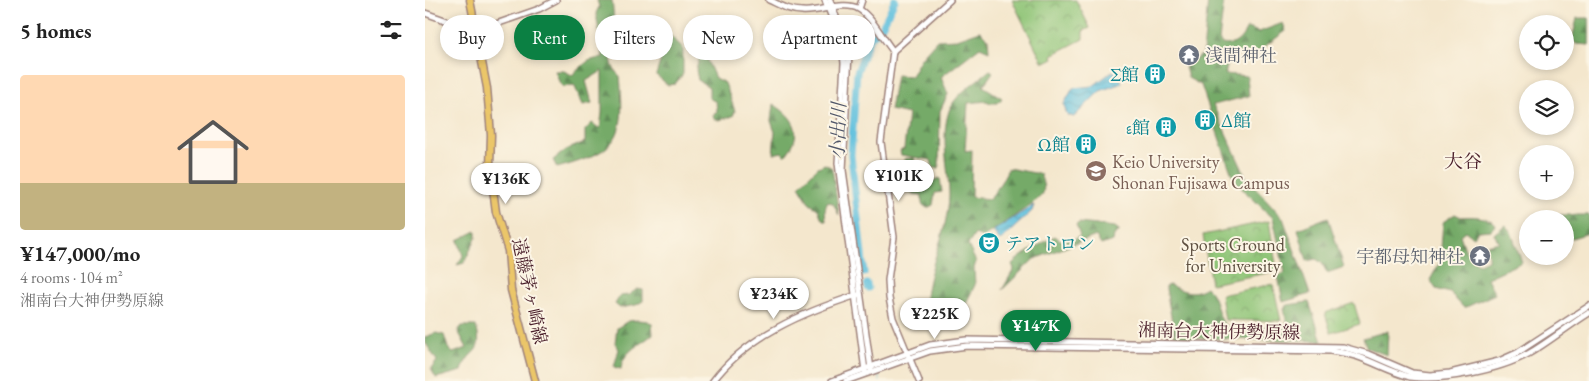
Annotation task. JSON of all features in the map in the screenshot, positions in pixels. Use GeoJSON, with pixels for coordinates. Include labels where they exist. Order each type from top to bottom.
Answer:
{"type":"FeatureCollection","features":[{"type":"Feature","properties":{"kind":"main road","name":"遠藤茅ヶ崎線"},"geometry":{"type":"LineString","coordinates":[[470,0],[473,15]]}},
{"type":"Feature","properties":{"kind":"main road","name":"遠藤茅ヶ崎線"},"geometry":{"type":"LineString","coordinates":[[482,60],[487,88],[491,135],[490,166],[496,212],[508,251],[511,290],[535,381]]}},
{"type":"Feature","properties":{"kind":"street"},"geometry":{"type":"LineString","coordinates":[[504,21],[539,9],[556,0]]}},
{"type":"Feature","properties":{"kind":"street"},"geometry":{"type":"LineString","coordinates":[[769,0],[786,8],[802,12],[844,5],[859,9],[893,52],[892,73],[882,131],[882,153],[893,237],[888,280],[889,298],[893,318],[919,381]]}},
{"type":"Feature","properties":{"kind":"street"},"geometry":{"type":"LineString","coordinates":[[825,0],[831,8]]}},
{"type":"Feature","properties":{"kind":"street"},"geometry":{"type":"LineString","coordinates":[[830,0],[831,8],[849,53],[843,170],[868,370]]}},
{"type":"Feature","properties":{"kind":"street"},"geometry":{"type":"LineString","coordinates":[[859,9],[862,0]]}},
{"type":"Feature","properties":{"kind":"street"},"geometry":{"type":"LineString","coordinates":[[893,52],[950,0]]}},
{"type":"Feature","properties":{"kind":"street"},"geometry":{"type":"LineString","coordinates":[[425,13],[440,18]]}},
{"type":"Feature","properties":{"kind":"street"},"geometry":{"type":"LineString","coordinates":[[713,381],[733,358],[758,338],[799,318],[858,295]]}},
{"type":"Feature","properties":{"kind":"street","name":"湘南台大神伊勢原線"},"geometry":{"type":"LineString","coordinates":[[832,381],[909,356],[967,343],[1343,347],[1368,354],[1412,372],[1439,375],[1499,361],[1517,354],[1589,306]]}},
{"type":"Feature","properties":{"kind":"street","name":"湘南台大神伊勢原線"},"geometry":{"type":"LineString","coordinates":[[967,343],[1330,351],[1361,356],[1400,374],[1433,380],[1466,374],[1515,360],[1536,349],[1589,313]]}},
{"type":"Feature","properties":{"kind":"street","name":"湘南台大神伊勢原線"},"geometry":{"type":"LineString","coordinates":[[846,381],[868,370]]}},
{"type":"Feature","properties":{"kind":"green space"},"geometry":{"type":"Polygon","coordinates":[[[597,0],[612,0],[614,15],[596,15],[599,7],[597,0]]]}},
{"type":"Feature","properties":{"kind":"green space"},"geometry":{"type":"Polygon","coordinates":[[[1012,0],[1076,0],[1090,28],[1083,31],[1083,39],[1052,55],[1053,58],[1043,63],[1012,0]]]}},
{"type":"Feature","properties":{"kind":"green space"},"geometry":{"type":"Polygon","coordinates":[[[1208,0],[1224,0],[1219,40],[1222,44],[1234,43],[1243,36],[1247,28],[1259,32],[1283,23],[1286,31],[1250,57],[1230,54],[1225,74],[1247,76],[1249,96],[1213,105],[1246,177],[1283,218],[1310,294],[1283,302],[1278,276],[1285,273],[1273,218],[1234,181],[1201,85],[1188,78],[1185,67],[1203,54],[1208,0]]]}},
{"type":"Feature","properties":{"kind":"green space"},"geometry":{"type":"Polygon","coordinates":[[[1577,18],[1589,18],[1589,45],[1576,44],[1574,42],[1577,18]]]}},
{"type":"Feature","properties":{"kind":"green space"},"geometry":{"type":"Polygon","coordinates":[[[980,31],[988,39],[989,51],[980,47],[941,77],[948,94],[940,111],[939,168],[933,168],[931,160],[901,155],[900,151],[904,149],[908,114],[890,110],[896,75],[911,76],[921,58],[937,40],[957,39],[980,31]]]}},
{"type":"Feature","properties":{"kind":"green space"},"geometry":{"type":"Polygon","coordinates":[[[673,38],[683,48],[683,74],[675,84],[668,85],[656,75],[661,60],[673,60],[673,38]]]}},
{"type":"Feature","properties":{"kind":"green space"},"geometry":{"type":"Polygon","coordinates":[[[595,59],[612,60],[615,71],[620,76],[622,97],[619,128],[614,139],[606,148],[578,162],[557,168],[553,160],[566,150],[585,142],[585,130],[592,123],[600,129],[602,71],[586,81],[592,103],[583,105],[574,85],[564,87],[560,84],[555,71],[564,71],[572,75],[588,61],[595,59]]]}},
{"type":"Feature","properties":{"kind":"green space"},"geometry":{"type":"Polygon","coordinates":[[[699,60],[707,60],[715,78],[725,83],[735,111],[733,116],[719,120],[714,119],[713,115],[717,111],[716,102],[709,98],[709,87],[698,80],[696,70],[699,60]]]}},
{"type":"Feature","properties":{"kind":"green space"},"geometry":{"type":"Polygon","coordinates":[[[990,70],[993,72],[983,86],[1002,98],[998,103],[987,101],[968,103],[965,151],[972,150],[971,197],[990,199],[1008,168],[1040,174],[1044,191],[1040,197],[1026,208],[983,237],[975,234],[968,245],[976,262],[974,268],[975,285],[965,305],[925,312],[932,267],[948,210],[949,185],[945,142],[946,121],[956,99],[990,70]]]}},
{"type":"Feature","properties":{"kind":"green space"},"geometry":{"type":"Polygon","coordinates":[[[773,104],[787,115],[795,127],[794,141],[785,156],[782,152],[773,154],[775,132],[771,121],[773,104]]]}},
{"type":"Feature","properties":{"kind":"green space"},"geometry":{"type":"Polygon","coordinates":[[[914,158],[919,181],[924,184],[940,178],[942,192],[935,193],[933,205],[927,208],[922,204],[922,195],[908,193],[906,178],[899,172],[905,170],[904,159],[914,158]]]}},
{"type":"Feature","properties":{"kind":"green space"},"geometry":{"type":"Polygon","coordinates":[[[825,164],[832,168],[839,215],[833,203],[827,202],[825,210],[826,221],[822,219],[818,209],[810,204],[799,186],[818,167],[825,164]]]}},
{"type":"Feature","properties":{"kind":"green space"},"geometry":{"type":"Polygon","coordinates":[[[1455,214],[1461,217],[1484,218],[1496,224],[1491,230],[1478,231],[1473,237],[1465,231],[1460,235],[1466,252],[1473,250],[1473,260],[1479,264],[1488,260],[1488,253],[1484,249],[1487,245],[1499,242],[1494,234],[1505,225],[1511,232],[1519,254],[1519,263],[1487,278],[1495,294],[1464,308],[1450,293],[1436,289],[1430,280],[1440,262],[1443,222],[1455,214]]]}},
{"type":"Feature","properties":{"kind":"green space"},"geometry":{"type":"Polygon","coordinates":[[[1574,215],[1589,215],[1589,233],[1574,237],[1574,215]]]}},
{"type":"Feature","properties":{"kind":"green space"},"geometry":{"type":"Polygon","coordinates":[[[1328,217],[1344,267],[1327,273],[1322,263],[1316,259],[1307,261],[1298,229],[1328,217]]]}},
{"type":"Feature","properties":{"kind":"green space","name":"Sports Ground for University"},"geometry":{"type":"Polygon","coordinates":[[[1269,221],[1277,271],[1211,284],[1203,235],[1269,221]]]}},
{"type":"Feature","properties":{"kind":"green space"},"geometry":{"type":"Polygon","coordinates":[[[1079,223],[1115,227],[1120,231],[1114,235],[1113,241],[1101,245],[1096,236],[1034,259],[1002,290],[1014,269],[1012,264],[1027,252],[1055,236],[1060,240],[1073,240],[1080,236],[1076,225],[1079,223]]]}},
{"type":"Feature","properties":{"kind":"green space"},"geometry":{"type":"Polygon","coordinates":[[[476,231],[476,238],[464,263],[457,265],[463,256],[458,240],[476,231]]]}},
{"type":"Feature","properties":{"kind":"green space"},"geometry":{"type":"Polygon","coordinates":[[[1273,284],[1281,321],[1225,320],[1221,295],[1273,284]]]}},
{"type":"Feature","properties":{"kind":"green space"},"geometry":{"type":"Polygon","coordinates":[[[1169,285],[1192,292],[1206,287],[1213,296],[1220,317],[1226,326],[1288,328],[1284,309],[1287,305],[1309,302],[1322,341],[1175,338],[1166,289],[1166,286],[1169,285]]]}},
{"type":"Feature","properties":{"kind":"green space"},"geometry":{"type":"Polygon","coordinates":[[[637,289],[643,290],[643,301],[636,305],[620,308],[615,304],[620,296],[629,295],[637,289]]]}},
{"type":"Feature","properties":{"kind":"green space"},"geometry":{"type":"Polygon","coordinates":[[[1354,303],[1360,324],[1331,333],[1325,313],[1354,303]]]}},
{"type":"Feature","properties":{"kind":"green space"},"geometry":{"type":"Polygon","coordinates":[[[1035,320],[1056,321],[1055,338],[1035,338],[1035,320]]]}},
{"type":"Feature","properties":{"kind":"green space"},"geometry":{"type":"Polygon","coordinates":[[[628,321],[648,321],[652,324],[653,334],[629,352],[622,362],[621,369],[614,367],[619,349],[615,343],[617,328],[628,321]]]}},
{"type":"Feature","properties":{"kind":"green space"},"geometry":{"type":"Polygon","coordinates":[[[462,326],[476,326],[478,336],[477,348],[468,358],[462,371],[436,378],[431,369],[437,361],[425,342],[425,337],[436,333],[444,335],[448,348],[453,353],[467,348],[458,331],[462,326]]]}},
{"type":"Feature","properties":{"kind":"green space"},"geometry":{"type":"Polygon","coordinates":[[[1388,331],[1387,355],[1367,348],[1363,338],[1388,331]]]}},
{"type":"Feature","properties":{"kind":"water"},"geometry":{"type":"Polygon","coordinates":[[[1113,71],[1118,74],[1122,83],[1100,91],[1074,117],[1067,115],[1064,104],[1073,88],[1093,86],[1113,71]]]}},
{"type":"Feature","properties":{"kind":"water"},"geometry":{"type":"Polygon","coordinates":[[[1034,205],[1032,211],[1000,241],[993,231],[1034,205]]]}},
{"type":"Feature","properties":{"kind":"waterway","name":"小出川"},"geometry":{"type":"LineString","coordinates":[[864,273],[851,155],[857,72],[870,37],[882,26],[895,0]]}},
{"type":"Feature","properties":{"kind":"waterway","name":"小出川"},"geometry":{"type":"LineString","coordinates":[[867,284],[868,288]]}},
{"type":"Feature","properties":{"kind":"waterway"},"geometry":{"type":"LineString","coordinates":[[878,375],[880,381]]}},
{"type":"Feature","properties":{"kind":"place","name":"浅間神社"},"geometry":{"type":"Point","coordinates":[1189,55]}},
{"type":"Feature","properties":{"kind":"place","name":"Σ館"},"geometry":{"type":"Point","coordinates":[1155,74]}},
{"type":"Feature","properties":{"kind":"place","name":"Δ館"},"geometry":{"type":"Point","coordinates":[1205,120]}},
{"type":"Feature","properties":{"kind":"place","name":"ε館"},"geometry":{"type":"Point","coordinates":[1166,127]}},
{"type":"Feature","properties":{"kind":"place","name":"Ω館"},"geometry":{"type":"Point","coordinates":[1086,144]}},
{"type":"Feature","properties":{"kind":"place","name":"Keio University Shonan Fujisawa Campus"},"geometry":{"type":"Point","coordinates":[1096,171]}},
{"type":"Feature","properties":{"kind":"place","name":"テアトロン"},"geometry":{"type":"Point","coordinates":[989,243]}},
{"type":"Feature","properties":{"kind":"place","name":"宇都母知神社"},"geometry":{"type":"Point","coordinates":[1480,256]}},
{"type":"Feature","properties":{"kind":"district","name":"大谷"},"geometry":{"type":"Point","coordinates":[1463,161]}}]}
